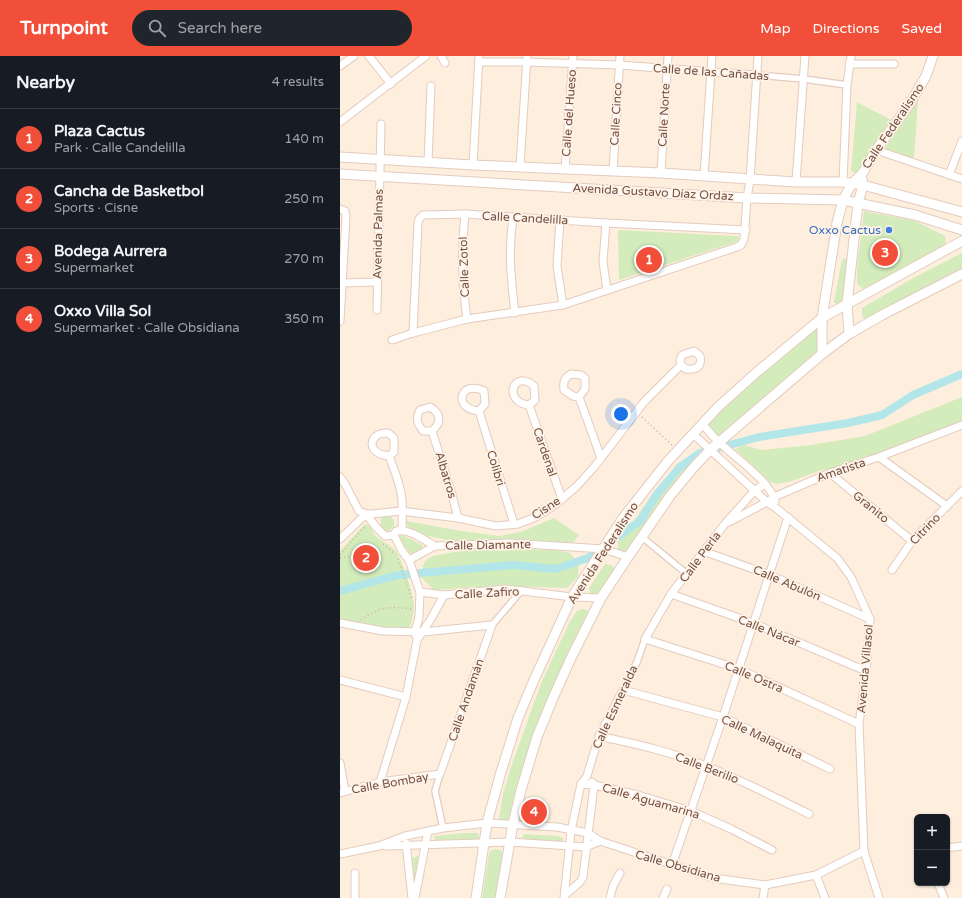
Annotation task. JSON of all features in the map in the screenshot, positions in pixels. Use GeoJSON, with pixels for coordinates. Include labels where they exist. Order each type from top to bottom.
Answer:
{"type":"FeatureCollection","features":[{"type":"Feature","properties":{"kind":"street"},"geometry":{"type":"LineString","coordinates":[[340,66],[354,56]]}},
{"type":"Feature","properties":{"kind":"street"},"geometry":{"type":"LineString","coordinates":[[369,56],[391,84]]}},
{"type":"Feature","properties":{"kind":"street"},"geometry":{"type":"LineString","coordinates":[[340,122],[426,56]]}},
{"type":"Feature","properties":{"kind":"street","name":"Calle Cinco"},"geometry":{"type":"LineString","coordinates":[[613,171],[620,56]]}},
{"type":"Feature","properties":{"kind":"street","name":"Calle Norte"},"geometry":{"type":"LineString","coordinates":[[661,173],[668,56]]}},
{"type":"Feature","properties":{"kind":"street"},"geometry":{"type":"LineString","coordinates":[[704,176],[712,56]]}},
{"type":"Feature","properties":{"kind":"street"},"geometry":{"type":"LineString","coordinates":[[392,340],[414,332],[467,319],[563,305],[737,247],[743,242],[746,230],[747,198],[750,180],[758,56]]}},
{"type":"Feature","properties":{"kind":"street"},"geometry":{"type":"LineString","coordinates":[[796,182],[806,56]]}},
{"type":"Feature","properties":{"kind":"street"},"geometry":{"type":"LineString","coordinates":[[843,182],[847,85],[850,56]]}},
{"type":"Feature","properties":{"kind":"street","name":"Calle Federalismo"},"geometry":{"type":"LineString","coordinates":[[852,183],[862,174],[876,150],[916,93],[926,76],[933,56]]}},
{"type":"Feature","properties":{"kind":"street"},"geometry":{"type":"LineString","coordinates":[[474,165],[479,59]]}},
{"type":"Feature","properties":{"kind":"street","name":"Calle de las Cañadas"},"geometry":{"type":"LineString","coordinates":[[479,59],[572,60],[804,79],[847,85]]}},
{"type":"Feature","properties":{"kind":"street"},"geometry":{"type":"LineString","coordinates":[[520,166],[526,59]]}},
{"type":"Feature","properties":{"kind":"street","name":"Calle del Hueso"},"geometry":{"type":"LineString","coordinates":[[565,170],[572,60]]}},
{"type":"Feature","properties":{"kind":"street"},"geometry":{"type":"LineString","coordinates":[[849,64],[894,64]]}},
{"type":"Feature","properties":{"kind":"street"},"geometry":{"type":"LineString","coordinates":[[428,163],[431,86]]}},
{"type":"Feature","properties":{"kind":"street","name":"Avenida Palmas"},"geometry":{"type":"LineString","coordinates":[[377,310],[381,124]]}},
{"type":"Feature","properties":{"kind":"street"},"geometry":{"type":"LineString","coordinates":[[949,175],[962,141]]}},
{"type":"Feature","properties":{"kind":"street"},"geometry":{"type":"LineString","coordinates":[[876,150],[962,179]]}},
{"type":"Feature","properties":{"kind":"street","name":"Avenida Gustavo Díaz Ordaz"},"geometry":{"type":"LineString","coordinates":[[340,157],[428,163],[520,166],[565,170],[661,173],[750,180],[843,182],[863,185],[962,212]]}},
{"type":"Feature","properties":{"kind":"street","name":"Avenida Gustavo Díaz Ordaz"},"geometry":{"type":"LineString","coordinates":[[340,174],[379,175],[747,198],[842,200],[915,215],[962,230]]}},
{"type":"Feature","properties":{"kind":"street","name":"Calle Federalismo"},"geometry":{"type":"LineString","coordinates":[[862,174],[863,185]]}},
{"type":"Feature","properties":{"kind":"street"},"geometry":{"type":"LineString","coordinates":[[822,354],[822,318],[837,223],[842,200],[852,183]]}},
{"type":"Feature","properties":{"kind":"street"},"geometry":{"type":"LineString","coordinates":[[849,334],[847,304],[858,203],[863,185]]}},
{"type":"Feature","properties":{"kind":"street"},"geometry":{"type":"LineString","coordinates":[[340,209],[345,212],[346,216],[342,255],[340,321]]}},
{"type":"Feature","properties":{"kind":"street","name":"Calle Candelilla"},"geometry":{"type":"LineString","coordinates":[[414,332],[419,219],[425,215],[464,214],[606,224],[746,230]]}},
{"type":"Feature","properties":{"kind":"street","name":"Calle Zotol"},"geometry":{"type":"LineString","coordinates":[[464,214],[462,269],[467,319]]}},
{"type":"Feature","properties":{"kind":"street"},"geometry":{"type":"LineString","coordinates":[[513,217],[510,238],[510,260],[515,313]]}},
{"type":"Feature","properties":{"kind":"street"},"geometry":{"type":"LineString","coordinates":[[560,220],[556,266],[563,305]]}},
{"type":"Feature","properties":{"kind":"street"},"geometry":{"type":"LineString","coordinates":[[606,224],[603,262],[607,290]]}},
{"type":"Feature","properties":{"kind":"street","name":"Avenida Federalismo"},"geometry":{"type":"LineString","coordinates":[[476,898],[487,823],[518,718],[572,597],[623,518],[678,450],[718,407],[757,372],[822,318],[962,241]]}},
{"type":"Feature","properties":{"kind":"street","name":"Avenida Federalismo"},"geometry":{"type":"LineString","coordinates":[[500,898],[513,824],[538,737],[571,658],[601,598],[670,496],[693,468],[718,442],[822,354],[849,334],[882,315],[962,274]]}},
{"type":"Feature","properties":{"kind":"street"},"geometry":{"type":"LineString","coordinates":[[342,283],[377,282]]}},
{"type":"Feature","properties":{"kind":"street","name":"Cisne"},"geometry":{"type":"LineString","coordinates":[[366,514],[401,511],[458,518],[496,526],[514,524],[536,517],[562,499],[577,486],[601,458],[644,402],[681,365]]}},
{"type":"Feature","properties":{"kind":"street"},"geometry":{"type":"LineString","coordinates":[[579,396],[601,458]]}},
{"type":"Feature","properties":{"kind":"street","name":"Cardenal"},"geometry":{"type":"LineString","coordinates":[[529,405],[562,499]]}},
{"type":"Feature","properties":{"kind":"street","name":"Colibri"},"geometry":{"type":"LineString","coordinates":[[479,411],[514,524]]}},
{"type":"Feature","properties":{"kind":"street"},"geometry":{"type":"LineString","coordinates":[[702,424],[718,442],[765,484],[774,497],[776,508]]}},
{"type":"Feature","properties":{"kind":"street","name":"Amatista"},"geometry":{"type":"LineString","coordinates":[[724,524],[774,497],[830,473],[879,457],[962,425]]}},
{"type":"Feature","properties":{"kind":"street","name":"Albatros"},"geometry":{"type":"LineString","coordinates":[[432,431],[458,518]]}},
{"type":"Feature","properties":{"kind":"street","name":"Avenida Villasol"},"geometry":{"type":"LineString","coordinates":[[693,434],[767,502],[788,517],[837,558],[851,577],[870,619],[866,671],[859,724]]}},
{"type":"Feature","properties":{"kind":"street"},"geometry":{"type":"LineString","coordinates":[[389,456],[402,502],[402,531]]}},
{"type":"Feature","properties":{"kind":"street"},"geometry":{"type":"LineString","coordinates":[[879,457],[947,506]]}},
{"type":"Feature","properties":{"kind":"street","name":"Granito"},"geometry":{"type":"LineString","coordinates":[[830,473],[912,540]]}},
{"type":"Feature","properties":{"kind":"street"},"geometry":{"type":"LineString","coordinates":[[340,477],[359,511],[366,514],[385,536],[394,535],[396,531],[402,531],[410,533],[435,546]]}},
{"type":"Feature","properties":{"kind":"street","name":"Calle Perla"},"geometry":{"type":"LineString","coordinates":[[645,639],[671,594],[724,524],[755,490],[765,484]]}},
{"type":"Feature","properties":{"kind":"street","name":"Citrino"},"geometry":{"type":"LineString","coordinates":[[892,570],[912,540],[962,491]]}},
{"type":"Feature","properties":{"kind":"street"},"geometry":{"type":"LineString","coordinates":[[340,539],[366,514]]}},
{"type":"Feature","properties":{"kind":"street"},"geometry":{"type":"LineString","coordinates":[[672,865],[739,669],[788,517]]}},
{"type":"Feature","properties":{"kind":"street"},"geometry":{"type":"LineString","coordinates":[[394,535],[402,551],[409,560],[420,592]]}},
{"type":"Feature","properties":{"kind":"street"},"geometry":{"type":"LineString","coordinates":[[642,537],[687,574]]}},
{"type":"Feature","properties":{"kind":"street","name":"Calle Diamante"},"geometry":{"type":"LineString","coordinates":[[409,560],[435,546],[510,543],[604,549],[628,557]]}},
{"type":"Feature","properties":{"kind":"street","name":"Calle Abulón"},"geometry":{"type":"LineString","coordinates":[[703,552],[770,575],[870,619]]}},
{"type":"Feature","properties":{"kind":"street","name":"Calle Zafiro"},"geometry":{"type":"LineString","coordinates":[[380,782],[406,697],[418,640],[420,592],[444,595],[506,589],[572,597],[601,598]]}},
{"type":"Feature","properties":{"kind":"street"},"geometry":{"type":"LineString","coordinates":[[340,623],[383,631],[419,632],[492,625],[522,590]]}},
{"type":"Feature","properties":{"kind":"street","name":"Calle Nácar"},"geometry":{"type":"LineString","coordinates":[[671,594],[753,623],[866,671]]}},
{"type":"Feature","properties":{"kind":"street","name":"Calle Zafiro"},"geometry":{"type":"LineString","coordinates":[[419,632],[444,595]]}},
{"type":"Feature","properties":{"kind":"street","name":"Calle Andamán"},"geometry":{"type":"LineString","coordinates":[[440,774],[492,625]]}},
{"type":"Feature","properties":{"kind":"street","name":"Calle Ostra"},"geometry":{"type":"LineString","coordinates":[[645,639],[739,669],[859,724]]}},
{"type":"Feature","properties":{"kind":"street","name":"Calle Esmeralda"},"geometry":{"type":"LineString","coordinates":[[564,896],[571,831],[581,784],[587,776],[600,736],[636,662],[645,639]]}},
{"type":"Feature","properties":{"kind":"street"},"geometry":{"type":"LineString","coordinates":[[340,680],[406,697]]}},
{"type":"Feature","properties":{"kind":"street","name":"Calle Malaquita"},"geometry":{"type":"LineString","coordinates":[[623,690],[723,717],[830,769]]}},
{"type":"Feature","properties":{"kind":"street"},"geometry":{"type":"LineString","coordinates":[[859,724],[864,851],[879,898]]}},
{"type":"Feature","properties":{"kind":"street","name":"Calle Berilio"},"geometry":{"type":"LineString","coordinates":[[600,736],[648,747],[706,766],[745,782],[809,814]]}},
{"type":"Feature","properties":{"kind":"street"},"geometry":{"type":"LineString","coordinates":[[340,763],[343,792]]}},
{"type":"Feature","properties":{"kind":"street"},"geometry":{"type":"LineString","coordinates":[[440,774],[435,791],[443,828]]}},
{"type":"Feature","properties":{"kind":"street","name":"Calle Bombay"},"geometry":{"type":"LineString","coordinates":[[343,792],[380,782],[440,774]]}},
{"type":"Feature","properties":{"kind":"street"},"geometry":{"type":"LineString","coordinates":[[564,896],[580,882],[583,877],[594,785],[587,776]]}},
{"type":"Feature","properties":{"kind":"street","name":"Calle Aguamarina"},"geometry":{"type":"LineString","coordinates":[[581,784],[594,785],[638,795],[691,811],[772,850]]}},
{"type":"Feature","properties":{"kind":"street","name":"Calle Obsidiana"},"geometry":{"type":"LineString","coordinates":[[340,854],[379,846],[405,836],[443,828],[487,823],[556,827],[588,833],[600,841],[713,878],[765,885],[816,875],[864,851]]}},
{"type":"Feature","properties":{"kind":"street"},"geometry":{"type":"LineString","coordinates":[[414,898],[428,832]]}},
{"type":"Feature","properties":{"kind":"street"},"geometry":{"type":"LineString","coordinates":[[405,836],[414,898]]}},
{"type":"Feature","properties":{"kind":"street","name":"Calle Obsidiana"},"geometry":{"type":"LineString","coordinates":[[379,846],[510,842],[586,847],[600,841]]}},
{"type":"Feature","properties":{"kind":"street"},"geometry":{"type":"LineString","coordinates":[[950,848],[962,846]]}},
{"type":"Feature","properties":{"kind":"street"},"geometry":{"type":"LineString","coordinates":[[610,898],[613,886],[620,873]]}},
{"type":"Feature","properties":{"kind":"street"},"geometry":{"type":"LineString","coordinates":[[355,874],[355,898]]}},
{"type":"Feature","properties":{"kind":"street"},"geometry":{"type":"LineString","coordinates":[[816,875],[822,896]]}},
{"type":"Feature","properties":{"kind":"street"},"geometry":{"type":"LineString","coordinates":[[763,898],[765,885]]}},
{"type":"Feature","properties":{"kind":"street"},"geometry":{"type":"LineString","coordinates":[[939,886],[944,898]]}},
{"type":"Feature","properties":{"kind":"street"},"geometry":{"type":"LineString","coordinates":[[663,898],[667,889]]}},
{"type":"Feature","properties":{"kind":"path"},"geometry":{"type":"LineString","coordinates":[[637,411],[678,450]]}},
{"type":"Feature","properties":{"kind":"path"},"geometry":{"type":"LineString","coordinates":[[340,555],[362,529],[367,526],[368,529]]}},
{"type":"Feature","properties":{"kind":"path"},"geometry":{"type":"LineString","coordinates":[[384,544],[397,556],[412,600]]}},
{"type":"Feature","properties":{"kind":"path"},"geometry":{"type":"LineString","coordinates":[[340,558],[357,555]]}},
{"type":"Feature","properties":{"kind":"path"},"geometry":{"type":"LineString","coordinates":[[366,621],[360,620],[378,610],[397,607],[412,609],[412,605]]}},
{"type":"Feature","properties":{"kind":"green space"},"geometry":{"type":"Polygon","coordinates":[[[918,101],[914,160],[884,149],[918,101]]]}},
{"type":"Feature","properties":{"kind":"green space"},"geometry":{"type":"Polygon","coordinates":[[[857,102],[891,120],[856,173],[851,171],[857,102]]]}},
{"type":"Feature","properties":{"kind":"green space"},"geometry":{"type":"Polygon","coordinates":[[[864,211],[915,221],[945,236],[946,246],[865,290],[857,284],[857,269],[864,211]]]}},
{"type":"Feature","properties":{"kind":"green space"},"geometry":{"type":"Polygon","coordinates":[[[618,230],[738,236],[739,241],[619,280],[618,230]]]}},
{"type":"Feature","properties":{"kind":"green space"},"geometry":{"type":"Polygon","coordinates":[[[962,253],[962,270],[869,319],[862,316],[862,308],[915,277],[962,253]]]}},
{"type":"Feature","properties":{"kind":"green space"},"geometry":{"type":"Polygon","coordinates":[[[847,258],[842,302],[837,305],[834,302],[842,260],[847,258]]]}},
{"type":"Feature","properties":{"kind":"green space"},"geometry":{"type":"Polygon","coordinates":[[[822,319],[821,353],[718,441],[702,423],[822,319]]]}},
{"type":"Feature","properties":{"kind":"green space"},"geometry":{"type":"Polygon","coordinates":[[[962,397],[962,424],[850,465],[822,470],[792,481],[778,484],[770,482],[735,449],[744,445],[761,450],[811,445],[865,436],[962,397]]]}},
{"type":"Feature","properties":{"kind":"green space"},"geometry":{"type":"Polygon","coordinates":[[[683,461],[689,464],[686,471],[627,552],[620,551],[618,549],[618,543],[650,498],[678,463],[683,461]]]}},
{"type":"Feature","properties":{"kind":"green space"},"geometry":{"type":"Polygon","coordinates":[[[388,516],[394,520],[394,526],[389,531],[381,528],[381,518],[388,516]]]}},
{"type":"Feature","properties":{"kind":"green space"},"geometry":{"type":"Polygon","coordinates":[[[554,518],[579,535],[572,544],[457,542],[428,536],[409,528],[406,524],[407,521],[499,536],[521,532],[554,518]]]}},
{"type":"Feature","properties":{"kind":"green space"},"geometry":{"type":"Polygon","coordinates":[[[365,524],[370,526],[375,535],[394,549],[404,567],[414,605],[410,627],[391,630],[340,622],[340,551],[365,524]]]}},
{"type":"Feature","properties":{"kind":"green space"},"geometry":{"type":"Polygon","coordinates":[[[402,535],[423,545],[422,549],[416,555],[412,556],[401,541],[400,536],[402,535]]]}},
{"type":"Feature","properties":{"kind":"green space"},"geometry":{"type":"Polygon","coordinates":[[[466,550],[556,550],[570,553],[579,564],[578,577],[567,588],[495,586],[434,590],[421,577],[424,564],[433,556],[466,550]]]}},
{"type":"Feature","properties":{"kind":"green space"},"geometry":{"type":"Polygon","coordinates":[[[605,564],[613,566],[614,571],[600,595],[591,595],[589,588],[605,564]]]}},
{"type":"Feature","properties":{"kind":"green space"},"geometry":{"type":"Polygon","coordinates":[[[583,609],[587,610],[588,614],[511,817],[506,821],[499,819],[503,794],[511,767],[542,681],[570,621],[577,611],[583,609]]]}},
{"type":"Feature","properties":{"kind":"green space"},"geometry":{"type":"Polygon","coordinates":[[[478,833],[479,837],[478,839],[436,842],[434,836],[478,833]]]}},
{"type":"Feature","properties":{"kind":"green space"},"geometry":{"type":"Polygon","coordinates":[[[524,834],[558,836],[563,838],[563,841],[524,840],[522,839],[524,834]]]}},
{"type":"Feature","properties":{"kind":"green space"},"geometry":{"type":"Polygon","coordinates":[[[491,850],[501,850],[503,853],[497,898],[482,898],[489,854],[491,850]]]}},
{"type":"Feature","properties":{"kind":"green space"},"geometry":{"type":"Polygon","coordinates":[[[417,856],[419,857],[416,888],[413,888],[411,861],[412,858],[417,856]]]}},
{"type":"Feature","properties":{"kind":"waterway"},"geometry":{"type":"LineString","coordinates":[[340,591],[398,575],[513,565],[556,569],[588,558],[640,521],[657,494],[680,467],[700,453],[759,437],[848,423],[882,415],[913,395],[962,374]]}},
{"type":"Feature","properties":{"kind":"place","name":"Oxxo Cactus"},"geometry":{"type":"Point","coordinates":[889,230]}},
{"type":"Feature","properties":{"kind":"place","name":"Bodega Aurrera"},"geometry":{"type":"Point","coordinates":[885,253]}},
{"type":"Feature","properties":{"kind":"place","name":"Plaza Cactus"},"geometry":{"type":"Point","coordinates":[649,260]}},
{"type":"Feature","properties":{"kind":"place","name":"Cancha de Basketbol"},"geometry":{"type":"Point","coordinates":[366,558]}},
{"type":"Feature","properties":{"kind":"place","name":"Oxxo Villa Sol"},"geometry":{"type":"Point","coordinates":[534,812]}}]}
